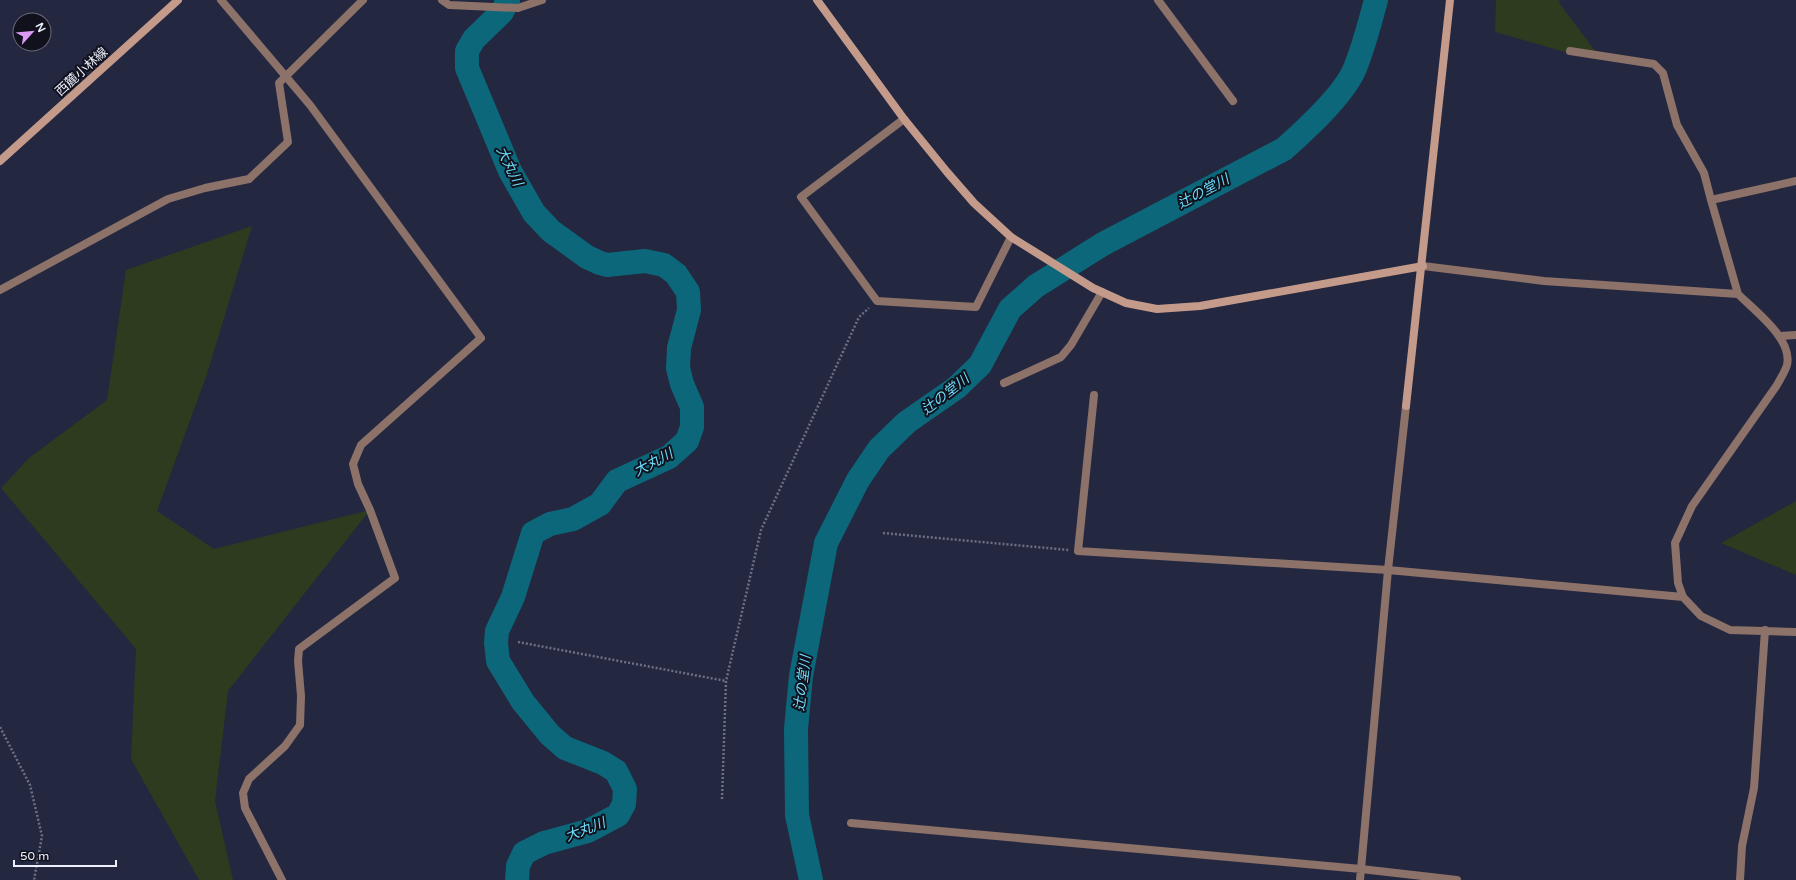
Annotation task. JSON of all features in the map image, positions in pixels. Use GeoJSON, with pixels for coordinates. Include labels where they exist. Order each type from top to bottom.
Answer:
{"type":"FeatureCollection","features":[{"type":"Feature","properties":{"kind":"street","name":"西麓小林線"},"geometry":{"type":"LineString","coordinates":[[0,161],[178,0]]}},
{"type":"Feature","properties":{"kind":"street"},"geometry":{"type":"LineString","coordinates":[[221,0],[310,105],[481,338],[361,445],[353,464],[358,484],[370,510],[395,578],[299,649],[298,661],[302,696],[300,725],[285,746],[249,779],[243,793],[245,808],[282,880]]}},
{"type":"Feature","properties":{"kind":"street"},"geometry":{"type":"LineString","coordinates":[[0,290],[168,199],[206,188],[249,179],[288,142],[279,83],[363,0]]}},
{"type":"Feature","properties":{"kind":"street"},"geometry":{"type":"LineString","coordinates":[[442,0],[449,5],[518,8],[542,0]]}},
{"type":"Feature","properties":{"kind":"street"},"geometry":{"type":"LineString","coordinates":[[817,0],[904,119],[946,172],[974,203],[1011,237],[1093,288],[1126,302],[1157,309],[1200,306],[1423,266],[1544,281],[1738,294]]}},
{"type":"Feature","properties":{"kind":"street"},"geometry":{"type":"LineString","coordinates":[[1158,0],[1233,101]]}},
{"type":"Feature","properties":{"kind":"street"},"geometry":{"type":"LineString","coordinates":[[1360,880],[1388,570],[1423,266],[1450,0]]}},
{"type":"Feature","properties":{"kind":"street"},"geometry":{"type":"LineString","coordinates":[[1570,51],[1654,64],[1663,73],[1677,125],[1704,173],[1738,294],[1780,336],[1786,348],[1787,365],[1777,385],[1692,506],[1675,543],[1678,583],[1683,597],[1701,616],[1730,630],[1796,632]]}},
{"type":"Feature","properties":{"kind":"street"},"geometry":{"type":"LineString","coordinates":[[904,119],[801,197],[877,301],[976,307],[1011,237]]}},
{"type":"Feature","properties":{"kind":"street"},"geometry":{"type":"LineString","coordinates":[[1711,200],[1796,181]]}},
{"type":"Feature","properties":{"kind":"street"},"geometry":{"type":"LineString","coordinates":[[1004,384],[1061,357],[1071,345],[1102,292]]}},
{"type":"Feature","properties":{"kind":"street"},"geometry":{"type":"LineString","coordinates":[[1780,336],[1796,335]]}},
{"type":"Feature","properties":{"kind":"street"},"geometry":{"type":"LineString","coordinates":[[1094,395],[1078,551],[1388,570],[1683,597]]}},
{"type":"Feature","properties":{"kind":"street"},"geometry":{"type":"LineString","coordinates":[[1740,880],[1742,846],[1754,788],[1765,630]]}},
{"type":"Feature","properties":{"kind":"street"},"geometry":{"type":"LineString","coordinates":[[851,822],[1361,869],[1457,880]]}},
{"type":"Feature","properties":{"kind":"path"},"geometry":{"type":"LineString","coordinates":[[722,799],[726,681],[761,530],[859,317],[877,301]]}},
{"type":"Feature","properties":{"kind":"path"},"geometry":{"type":"LineString","coordinates":[[883,533],[1078,551]]}},
{"type":"Feature","properties":{"kind":"path"},"geometry":{"type":"LineString","coordinates":[[518,642],[726,681]]}},
{"type":"Feature","properties":{"kind":"path"},"geometry":{"type":"LineString","coordinates":[[0,727],[30,785],[42,836],[34,880]]}},
{"type":"Feature","properties":{"kind":"green space"},"geometry":{"type":"Polygon","coordinates":[[[1496,0],[1559,0],[1560,4],[1602,60],[1579,56],[1495,32],[1496,0]]]}},
{"type":"Feature","properties":{"kind":"green space"},"geometry":{"type":"Polygon","coordinates":[[[252,226],[207,374],[157,511],[214,549],[370,510],[228,691],[215,801],[233,880],[199,880],[131,759],[136,649],[1,488],[29,458],[107,400],[126,270],[252,226]]]}},
{"type":"Feature","properties":{"kind":"green space"},"geometry":{"type":"Polygon","coordinates":[[[1796,501],[1796,575],[1721,543],[1796,501]]]}},
{"type":"Feature","properties":{"kind":"waterway","name":"大丸川"},"geometry":{"type":"LineString","coordinates":[[508,0],[502,12],[474,39],[467,51],[467,68],[510,171],[534,213],[551,231],[587,257],[607,265],[645,261],[664,265],[676,274],[688,292],[689,310],[679,348],[678,368],[682,384],[692,407],[692,427],[687,441],[669,457],[617,481],[600,504],[573,519],[550,524],[533,533],[513,597],[497,631],[496,643],[498,661],[523,702],[550,735],[565,748],[603,763],[616,771],[625,789],[624,804],[618,815],[588,831],[544,843],[524,853],[518,866],[517,880]]}},
{"type":"Feature","properties":{"kind":"waterway","name":"辻の堂川"},"geometry":{"type":"LineString","coordinates":[[811,880],[797,815],[796,729],[801,676],[826,543],[858,480],[879,449],[907,422],[956,388],[980,365],[1010,309],[1036,286],[1103,244],[1284,149],[1303,132],[1334,100],[1350,78],[1367,34],[1376,0]]}}]}
